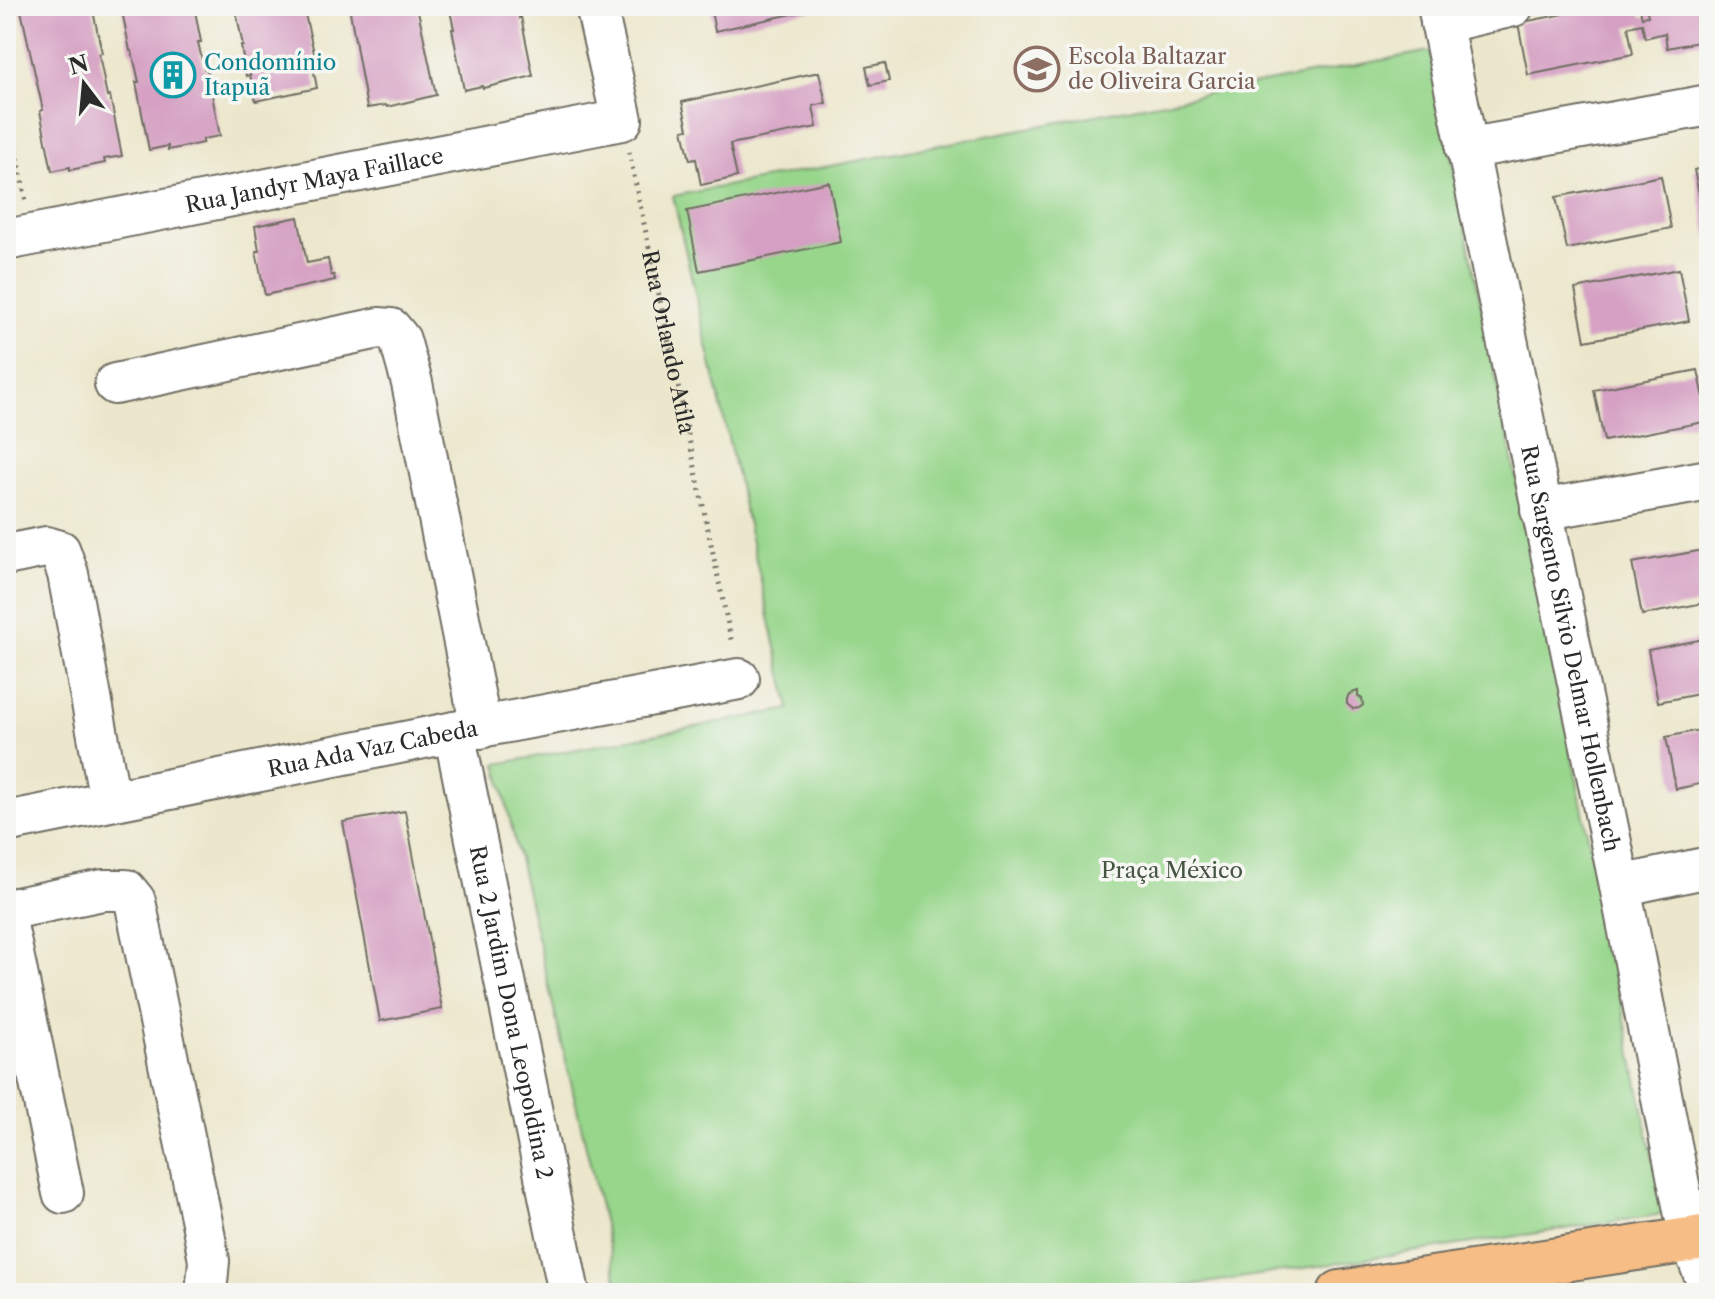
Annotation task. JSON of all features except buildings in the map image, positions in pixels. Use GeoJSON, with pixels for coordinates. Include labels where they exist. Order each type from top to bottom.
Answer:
{"type":"FeatureCollection","features":[{"type":"Feature","properties":{"kind":"main road"},"geometry":{"type":"LineString","coordinates":[[1340,1293],[1700,1239]]}},
{"type":"Feature","properties":{"kind":"street"},"geometry":{"type":"LineString","coordinates":[[596,6],[622,120]]}},
{"type":"Feature","properties":{"kind":"street"},"geometry":{"type":"LineString","coordinates":[[1440,14],[1513,6]]}},
{"type":"Feature","properties":{"kind":"street","name":"Rua Sargento Silvio Delmar Hollenbach"},"geometry":{"type":"LineString","coordinates":[[1440,14],[1620,886],[1709,1287]]}},
{"type":"Feature","properties":{"kind":"street"},"geometry":{"type":"LineString","coordinates":[[1466,149],[1709,105]]}},
{"type":"Feature","properties":{"kind":"street","name":"Rua Jandyr Maya Faillace"},"geometry":{"type":"LineString","coordinates":[[20,237],[622,120]]}},
{"type":"Feature","properties":{"kind":"street","name":"Rua 2 Jardim Dona Leopoldina 2"},"geometry":{"type":"LineString","coordinates":[[115,384],[379,328],[391,329],[400,340],[412,383],[467,730],[569,1293]]}},
{"type":"Feature","properties":{"kind":"street"},"geometry":{"type":"LineString","coordinates":[[1541,510],[1709,480]]}},
{"type":"Feature","properties":{"kind":"street"},"geometry":{"type":"LineString","coordinates":[[6,555],[46,547],[60,551],[68,574],[110,800]]}},
{"type":"Feature","properties":{"kind":"street","name":"Rua Ada Vaz Cabeda"},"geometry":{"type":"LineString","coordinates":[[6,822],[739,679]]}},
{"type":"Feature","properties":{"kind":"street"},"geometry":{"type":"LineString","coordinates":[[1620,886],[1709,867]]}},
{"type":"Feature","properties":{"kind":"street"},"geometry":{"type":"LineString","coordinates":[[6,910],[103,890],[126,890],[135,901],[203,1227],[209,1261],[206,1293]]}},
{"type":"Feature","properties":{"kind":"street"},"geometry":{"type":"LineString","coordinates":[[6,920],[63,1193]]}},
{"type":"Feature","properties":{"kind":"path"},"geometry":{"type":"LineString","coordinates":[[6,95],[20,237]]}},
{"type":"Feature","properties":{"kind":"path","name":"Rua Orlando Atila"},"geometry":{"type":"LineString","coordinates":[[622,120],[739,679]]}},
{"type":"Feature","properties":{"kind":"green space","name":"Praça México"},"geometry":{"type":"Polygon","coordinates":[[[1430,51],[1664,1214],[1139,1293],[620,1293],[497,764],[790,709],[673,196],[1430,51]]]}},
{"type":"Feature","properties":{"kind":"place","name":"Escola Baltazar de Oliveira Garcia"},"geometry":{"type":"Point","coordinates":[1037,69]}},
{"type":"Feature","properties":{"kind":"place","name":"Condomínio Itapuã"},"geometry":{"type":"Point","coordinates":[173,75]}}]}
